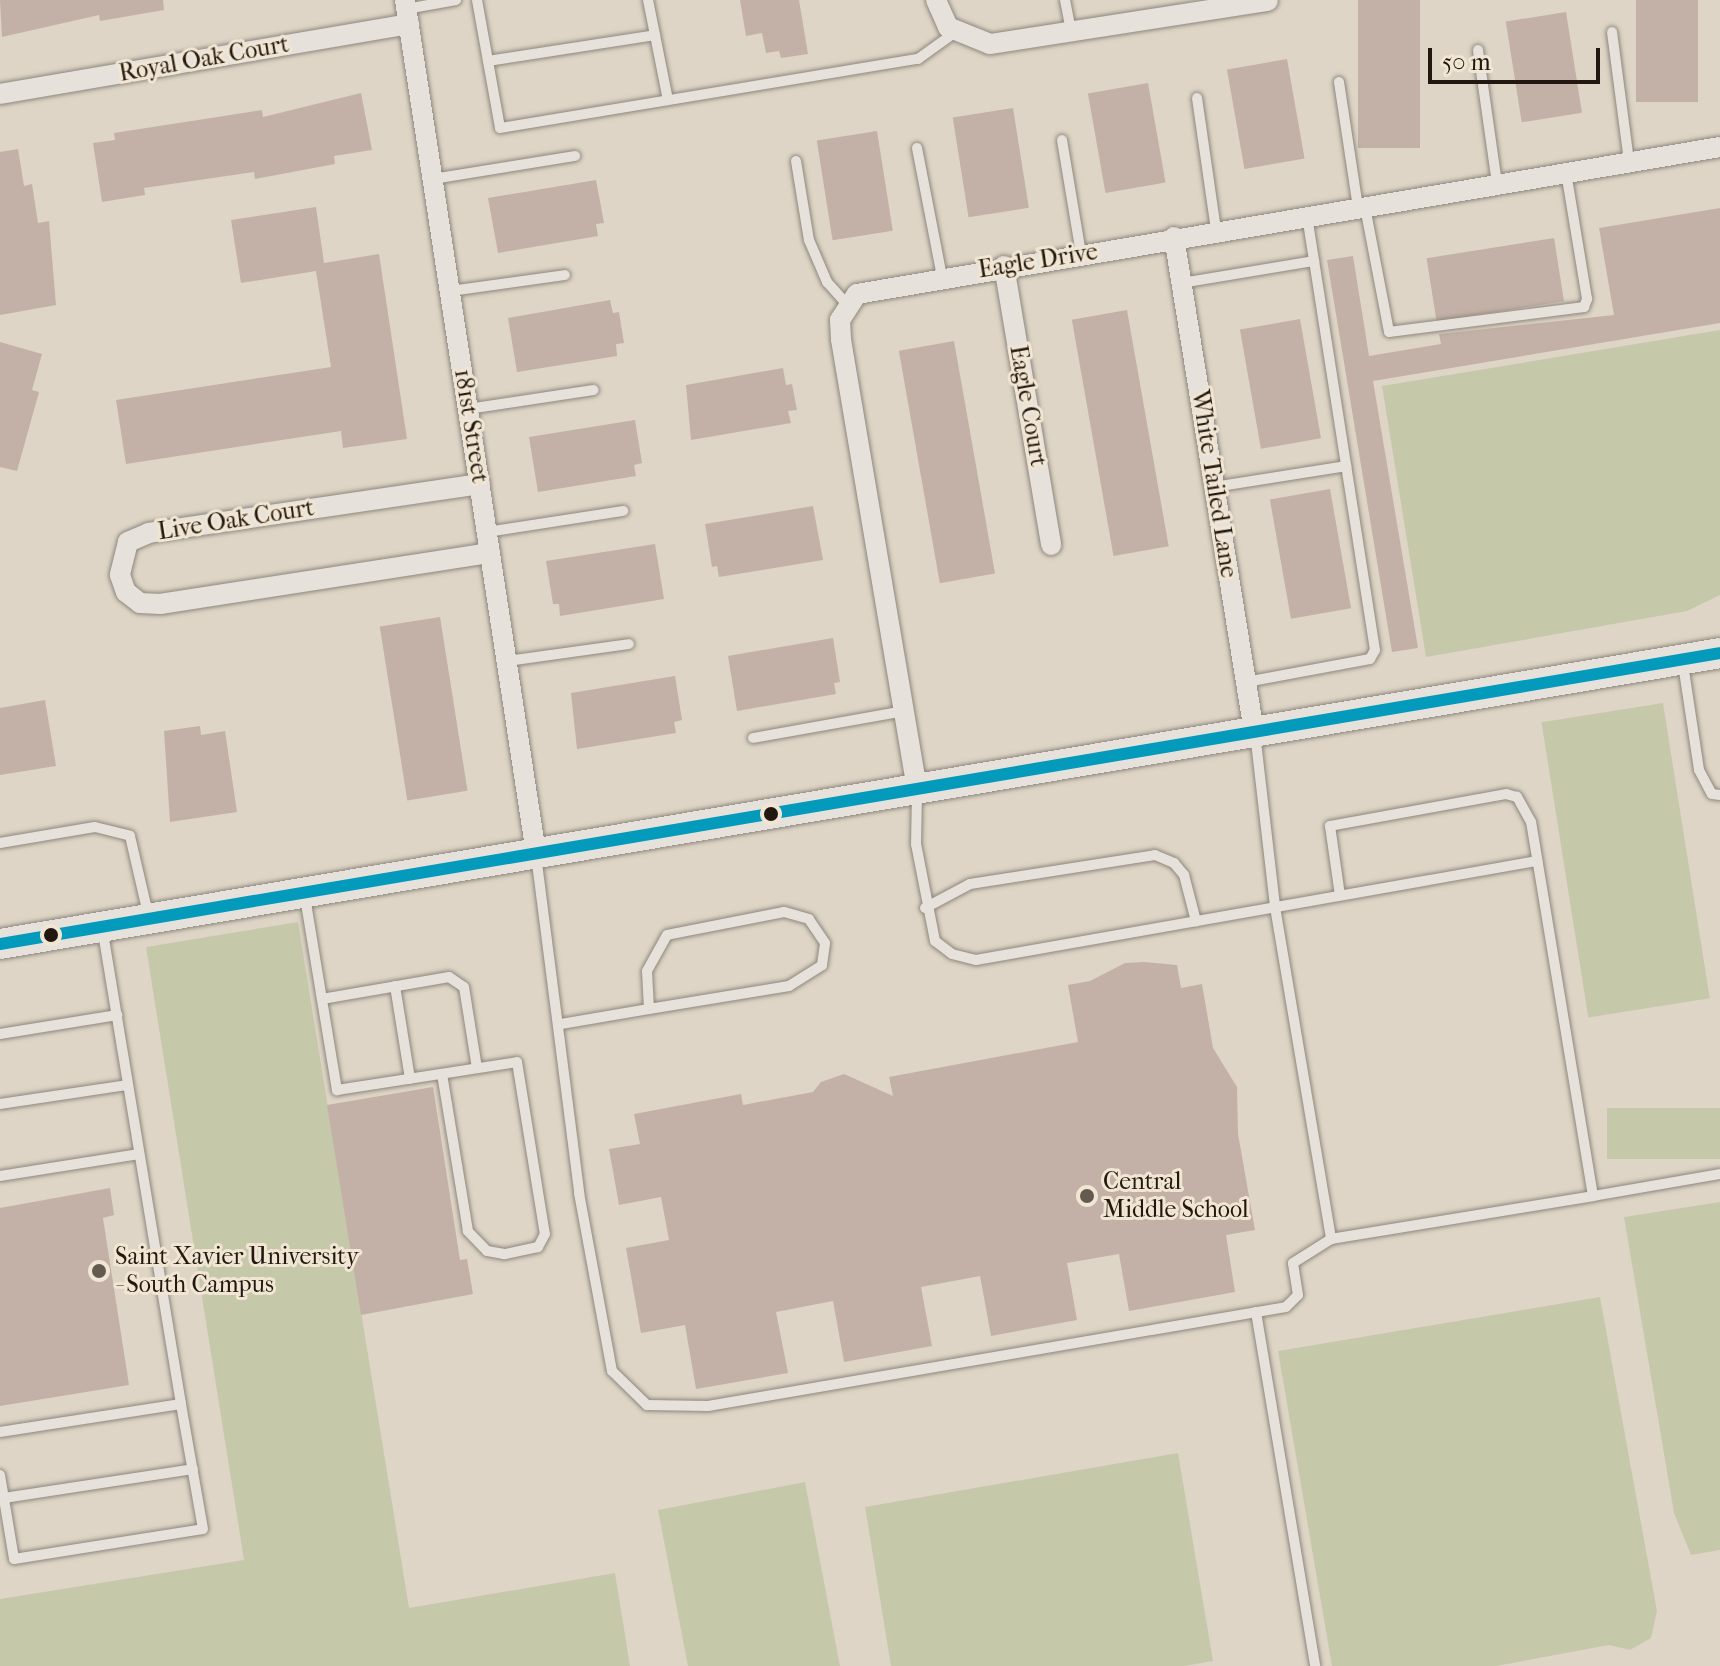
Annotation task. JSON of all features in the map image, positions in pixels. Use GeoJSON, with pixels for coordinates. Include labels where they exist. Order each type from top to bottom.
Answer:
{"type":"FeatureCollection","features":[{"type":"Feature","properties":{"kind":"street"},"geometry":{"type":"LineString","coordinates":[[936,0],[948,27],[990,44],[1268,1]]}},
{"type":"Feature","properties":{"kind":"street","name":"Royal Oak Court"},"geometry":{"type":"LineString","coordinates":[[0,94],[407,11]]}},
{"type":"Feature","properties":{"kind":"street","name":"181st Street"},"geometry":{"type":"LineString","coordinates":[[407,11],[536,853]]}},
{"type":"Feature","properties":{"kind":"street","name":"Eagle Drive"},"geometry":{"type":"LineString","coordinates":[[846,303],[868,290],[1720,147]]}},
{"type":"Feature","properties":{"kind":"street","name":"White Tailed Lane"},"geometry":{"type":"LineString","coordinates":[[1174,237],[1254,732]]}},
{"type":"Feature","properties":{"kind":"street","name":"Eagle Court"},"geometry":{"type":"LineString","coordinates":[[1004,266],[1051,545]]}},
{"type":"Feature","properties":{"kind":"street"},"geometry":{"type":"LineString","coordinates":[[846,303],[840,320],[841,339],[917,789]]}},
{"type":"Feature","properties":{"kind":"street","name":"Live Oak Court"},"geometry":{"type":"LineString","coordinates":[[480,484],[149,533],[128,542],[120,575],[126,592],[140,603],[160,604],[490,553]]}},
{"type":"Feature","properties":{"kind":"street"},"geometry":{"type":"LineString","coordinates":[[0,944],[1720,653]]}},
{"type":"Feature","properties":{"kind":"lane"},"geometry":{"type":"LineString","coordinates":[[407,11],[456,0]]}},
{"type":"Feature","properties":{"kind":"lane"},"geometry":{"type":"LineString","coordinates":[[477,0],[500,128],[918,59],[957,31]]}},
{"type":"Feature","properties":{"kind":"lane"},"geometry":{"type":"LineString","coordinates":[[648,0],[668,100]]}},
{"type":"Feature","properties":{"kind":"lane"},"geometry":{"type":"LineString","coordinates":[[1065,0],[1071,31]]}},
{"type":"Feature","properties":{"kind":"lane"},"geometry":{"type":"LineString","coordinates":[[1612,32],[1629,162]]}},
{"type":"Feature","properties":{"kind":"lane"},"geometry":{"type":"LineString","coordinates":[[488,61],[655,35]]}},
{"type":"Feature","properties":{"kind":"lane"},"geometry":{"type":"LineString","coordinates":[[1478,50],[1497,184]]}},
{"type":"Feature","properties":{"kind":"lane"},"geometry":{"type":"LineString","coordinates":[[1339,82],[1361,206],[1389,332],[1584,307],[1587,299],[1566,172]]}},
{"type":"Feature","properties":{"kind":"lane"},"geometry":{"type":"LineString","coordinates":[[1197,98],[1216,230]]}},
{"type":"Feature","properties":{"kind":"lane"},"geometry":{"type":"LineString","coordinates":[[1062,140],[1081,254]]}},
{"type":"Feature","properties":{"kind":"lane"},"geometry":{"type":"LineString","coordinates":[[917,148],[942,277]]}},
{"type":"Feature","properties":{"kind":"lane"},"geometry":{"type":"LineString","coordinates":[[433,179],[575,156]]}},
{"type":"Feature","properties":{"kind":"lane"},"geometry":{"type":"LineString","coordinates":[[796,161],[809,240],[827,282],[846,303]]}},
{"type":"Feature","properties":{"kind":"lane"},"geometry":{"type":"LineString","coordinates":[[1246,682],[1370,659],[1375,650],[1306,215]]}},
{"type":"Feature","properties":{"kind":"lane"},"geometry":{"type":"LineString","coordinates":[[1181,283],[1314,261]]}},
{"type":"Feature","properties":{"kind":"lane"},"geometry":{"type":"LineString","coordinates":[[450,291],[565,275]]}},
{"type":"Feature","properties":{"kind":"lane"},"geometry":{"type":"LineString","coordinates":[[468,409],[594,390]]}},
{"type":"Feature","properties":{"kind":"lane"},"geometry":{"type":"LineString","coordinates":[[1214,487],[1346,466]]}},
{"type":"Feature","properties":{"kind":"lane"},"geometry":{"type":"LineString","coordinates":[[487,532],[623,511]]}},
{"type":"Feature","properties":{"kind":"lane"},"geometry":{"type":"LineString","coordinates":[[507,661],[629,644]]}},
{"type":"Feature","properties":{"kind":"lane"},"geometry":{"type":"LineString","coordinates":[[1682,660],[1699,770],[1712,794],[1720,795]]}},
{"type":"Feature","properties":{"kind":"lane"},"geometry":{"type":"LineString","coordinates":[[753,738],[904,711]]}},
{"type":"Feature","properties":{"kind":"lane"},"geometry":{"type":"LineString","coordinates":[[1254,732],[1275,907],[1331,1239]]}},
{"type":"Feature","properties":{"kind":"lane"},"geometry":{"type":"LineString","coordinates":[[917,789],[916,844],[925,908],[935,941],[952,954],[976,960],[1537,861]]}},
{"type":"Feature","properties":{"kind":"lane"},"geometry":{"type":"LineString","coordinates":[[1340,895],[1330,826],[1506,794],[1517,797],[1526,810],[1537,861],[1593,1196]]}},
{"type":"Feature","properties":{"kind":"lane"},"geometry":{"type":"LineString","coordinates":[[0,843],[95,827],[130,836],[149,918]]}},
{"type":"Feature","properties":{"kind":"lane"},"geometry":{"type":"LineString","coordinates":[[536,853],[561,1024],[579,1193],[612,1371],[647,1405],[708,1406],[1286,1307],[1298,1295],[1293,1263],[1331,1239],[1720,1174]]}},
{"type":"Feature","properties":{"kind":"lane"},"geometry":{"type":"LineString","coordinates":[[925,908],[970,884],[1155,855],[1174,863],[1184,875],[1196,921]]}},
{"type":"Feature","properties":{"kind":"lane"},"geometry":{"type":"LineString","coordinates":[[304,892],[337,1090],[517,1062],[545,1234],[538,1247],[504,1254],[487,1251],[468,1231],[442,1074]]}},
{"type":"Feature","properties":{"kind":"lane"},"geometry":{"type":"LineString","coordinates":[[561,1024],[789,986],[807,978],[822,965],[825,943],[821,932],[809,919],[784,912],[667,935],[647,971],[649,1009]]}},
{"type":"Feature","properties":{"kind":"lane"},"geometry":{"type":"LineString","coordinates":[[0,1475],[14,1559],[203,1529],[102,926]]}},
{"type":"Feature","properties":{"kind":"lane"},"geometry":{"type":"LineString","coordinates":[[322,999],[449,977],[458,981],[464,987],[477,1068]]}},
{"type":"Feature","properties":{"kind":"lane"},"geometry":{"type":"LineString","coordinates":[[395,986],[410,1079]]}},
{"type":"Feature","properties":{"kind":"lane"},"geometry":{"type":"LineString","coordinates":[[0,1034],[117,1015]]}},
{"type":"Feature","properties":{"kind":"lane"},"geometry":{"type":"LineString","coordinates":[[0,1104],[127,1085]]}},
{"type":"Feature","properties":{"kind":"lane"},"geometry":{"type":"LineString","coordinates":[[0,1176],[139,1154]]}},
{"type":"Feature","properties":{"kind":"lane"},"geometry":{"type":"LineString","coordinates":[[1256,1312],[1315,1666]]}},
{"type":"Feature","properties":{"kind":"lane"},"geometry":{"type":"LineString","coordinates":[[0,1432],[181,1404]]}},
{"type":"Feature","properties":{"kind":"lane"},"geometry":{"type":"LineString","coordinates":[[4,1498],[193,1469]]}},
{"type":"Feature","properties":{"kind":"green space"},"geometry":{"type":"Polygon","coordinates":[[[1720,330],[1720,595],[1687,611],[1426,657],[1382,386],[1720,330]]]}},
{"type":"Feature","properties":{"kind":"green space"},"geometry":{"type":"Polygon","coordinates":[[[1663,703],[1710,998],[1588,1018],[1542,722],[1663,703]]]}},
{"type":"Feature","properties":{"kind":"green space"},"geometry":{"type":"Polygon","coordinates":[[[298,922],[409,1608],[615,1573],[630,1666],[0,1666],[0,1599],[244,1560],[146,947],[298,922]]]}},
{"type":"Feature","properties":{"kind":"green space"},"geometry":{"type":"Polygon","coordinates":[[[1607,1108],[1720,1108],[1720,1159],[1607,1159],[1607,1108]]]}},
{"type":"Feature","properties":{"kind":"green space"},"geometry":{"type":"Polygon","coordinates":[[[1720,1202],[1720,1550],[1691,1555],[1674,1513],[1624,1217],[1720,1202]]]}},
{"type":"Feature","properties":{"kind":"green space"},"geometry":{"type":"Polygon","coordinates":[[[1600,1297],[1657,1611],[1651,1638],[1630,1650],[1609,1645],[1496,1666],[1332,1666],[1278,1351],[1600,1297]]]}},
{"type":"Feature","properties":{"kind":"green space"},"geometry":{"type":"Polygon","coordinates":[[[1178,1453],[1213,1661],[1184,1666],[891,1666],[865,1507],[1178,1453]]]}},
{"type":"Feature","properties":{"kind":"green space"},"geometry":{"type":"Polygon","coordinates":[[[805,1482],[840,1666],[688,1666],[658,1510],[805,1482]]]}},
{"type":"Feature","properties":{"kind":"building"},"geometry":{"type":"Polygon","coordinates":[[[0,0],[163,0],[164,10],[100,21],[99,15],[2,37],[0,0]]]}},
{"type":"Feature","properties":{"kind":"building"},"geometry":{"type":"Polygon","coordinates":[[[740,0],[799,0],[808,54],[781,58],[779,51],[766,53],[762,33],[746,36],[740,0]]]}},
{"type":"Feature","properties":{"kind":"building"},"geometry":{"type":"Polygon","coordinates":[[[1358,0],[1420,0],[1420,148],[1358,148],[1358,0]]]}},
{"type":"Feature","properties":{"kind":"building"},"geometry":{"type":"Polygon","coordinates":[[[1636,0],[1698,0],[1698,102],[1636,102],[1636,0]]]}},
{"type":"Feature","properties":{"kind":"building"},"geometry":{"type":"Polygon","coordinates":[[[1566,12],[1582,113],[1522,122],[1506,22],[1566,12]]]}},
{"type":"Feature","properties":{"kind":"building"},"geometry":{"type":"Polygon","coordinates":[[[1287,59],[1305,158],[1244,169],[1227,70],[1287,59]]]}},
{"type":"Feature","properties":{"kind":"building"},"geometry":{"type":"Polygon","coordinates":[[[1148,83],[1166,182],[1105,193],[1088,94],[1148,83]]]}},
{"type":"Feature","properties":{"kind":"building"},"geometry":{"type":"Polygon","coordinates":[[[361,93],[372,150],[334,156],[335,164],[255,179],[254,172],[144,188],[145,195],[102,202],[93,143],[115,140],[114,133],[262,110],[263,117],[361,93]]]}},
{"type":"Feature","properties":{"kind":"building"},"geometry":{"type":"Polygon","coordinates":[[[1013,108],[1029,208],[969,217],[953,118],[1013,108]]]}},
{"type":"Feature","properties":{"kind":"building"},"geometry":{"type":"Polygon","coordinates":[[[877,131],[893,231],[833,240],[817,141],[877,131]]]}},
{"type":"Feature","properties":{"kind":"building"},"geometry":{"type":"Polygon","coordinates":[[[18,149],[24,186],[32,184],[38,223],[49,221],[56,305],[0,315],[0,152],[18,149]]]}},
{"type":"Feature","properties":{"kind":"building"},"geometry":{"type":"Polygon","coordinates":[[[596,180],[604,223],[596,224],[598,236],[498,253],[488,198],[596,180]]]}},
{"type":"Feature","properties":{"kind":"building"},"geometry":{"type":"Polygon","coordinates":[[[316,207],[324,263],[379,254],[407,439],[343,448],[341,431],[126,464],[116,400],[331,367],[316,271],[241,283],[231,220],[316,207]]]}},
{"type":"Feature","properties":{"kind":"building"},"geometry":{"type":"Polygon","coordinates":[[[1720,208],[1720,323],[1373,381],[1418,648],[1392,652],[1327,260],[1353,256],[1369,356],[1441,344],[1439,334],[1614,315],[1599,228],[1720,208]]]}},
{"type":"Feature","properties":{"kind":"building"},"geometry":{"type":"Polygon","coordinates":[[[1554,238],[1564,301],[1437,321],[1427,258],[1554,238]]]}},
{"type":"Feature","properties":{"kind":"building"},"geometry":{"type":"Polygon","coordinates":[[[610,300],[613,313],[619,312],[624,343],[616,344],[617,356],[517,372],[508,318],[610,300]]]}},
{"type":"Feature","properties":{"kind":"building"},"geometry":{"type":"Polygon","coordinates":[[[1127,310],[1169,546],[1114,556],[1072,320],[1127,310]]]}},
{"type":"Feature","properties":{"kind":"building"},"geometry":{"type":"Polygon","coordinates":[[[1300,319],[1321,438],[1261,449],[1240,330],[1300,319]]]}},
{"type":"Feature","properties":{"kind":"building"},"geometry":{"type":"Polygon","coordinates":[[[954,341],[995,573],[940,583],[899,351],[954,341]]]}},
{"type":"Feature","properties":{"kind":"building"},"geometry":{"type":"Polygon","coordinates":[[[0,342],[42,354],[32,390],[39,392],[17,471],[0,467],[0,342]]]}},
{"type":"Feature","properties":{"kind":"building"},"geometry":{"type":"Polygon","coordinates":[[[783,368],[786,385],[792,384],[797,410],[788,411],[791,423],[691,440],[686,385],[783,368]]]}},
{"type":"Feature","properties":{"kind":"building"},"geometry":{"type":"Polygon","coordinates":[[[635,420],[642,463],[634,465],[636,476],[538,492],[529,437],[635,420]]]}},
{"type":"Feature","properties":{"kind":"building"},"geometry":{"type":"Polygon","coordinates":[[[1330,489],[1351,608],[1291,619],[1270,500],[1330,489]]]}},
{"type":"Feature","properties":{"kind":"building"},"geometry":{"type":"Polygon","coordinates":[[[813,506],[823,560],[719,577],[717,566],[712,567],[705,524],[813,506]]]}},
{"type":"Feature","properties":{"kind":"building"},"geometry":{"type":"Polygon","coordinates":[[[655,544],[664,599],[560,616],[559,604],[553,604],[546,561],[655,544]]]}},
{"type":"Feature","properties":{"kind":"building"},"geometry":{"type":"Polygon","coordinates":[[[440,617],[468,791],[407,800],[380,627],[440,617]]]}},
{"type":"Feature","properties":{"kind":"building"},"geometry":{"type":"Polygon","coordinates":[[[833,638],[840,682],[834,683],[836,694],[737,711],[728,656],[833,638]]]}},
{"type":"Feature","properties":{"kind":"building"},"geometry":{"type":"Polygon","coordinates":[[[675,676],[682,720],[674,722],[676,733],[577,749],[571,693],[675,676]]]}},
{"type":"Feature","properties":{"kind":"building"},"geometry":{"type":"Polygon","coordinates":[[[45,700],[56,766],[0,775],[0,708],[45,700]]]}},
{"type":"Feature","properties":{"kind":"building"},"geometry":{"type":"Polygon","coordinates":[[[200,726],[201,735],[225,731],[237,812],[170,822],[164,731],[200,726]]]}},
{"type":"Feature","properties":{"kind":"building"},"geometry":{"type":"Polygon","coordinates":[[[1125,963],[1177,965],[1181,988],[1202,984],[1213,1048],[1237,1087],[1238,1134],[1255,1230],[1226,1235],[1235,1292],[1129,1311],[1119,1254],[1067,1263],[1077,1320],[991,1336],[980,1276],[921,1287],[932,1346],[844,1362],[833,1301],[776,1312],[788,1373],[696,1389],[685,1325],[641,1333],[626,1248],[669,1240],[661,1197],[619,1205],[609,1149],[640,1144],[634,1114],[741,1094],[743,1105],[813,1092],[821,1082],[844,1074],[893,1096],[889,1077],[1078,1042],[1068,985],[1090,981],[1125,963]]]}},
{"type":"Feature","properties":{"kind":"building"},"geometry":{"type":"Polygon","coordinates":[[[433,1087],[460,1260],[467,1259],[473,1294],[361,1315],[327,1105],[433,1087]]]}},
{"type":"Feature","properties":{"kind":"building"},"geometry":{"type":"Polygon","coordinates":[[[110,1188],[114,1215],[103,1218],[129,1385],[0,1406],[0,1208],[110,1188]]]}},
{"type":"Feature","properties":{"kind":"transit line"},"geometry":{"type":"LineString","coordinates":[[0,944],[1720,653]]}},
{"type":"Feature","properties":{"kind":"place","name":"Central Middle School"},"geometry":{"type":"Point","coordinates":[1087,1196]}},
{"type":"Feature","properties":{"kind":"place","name":"Saint Xavier University - South Campus"},"geometry":{"type":"Point","coordinates":[99,1271]}}]}
